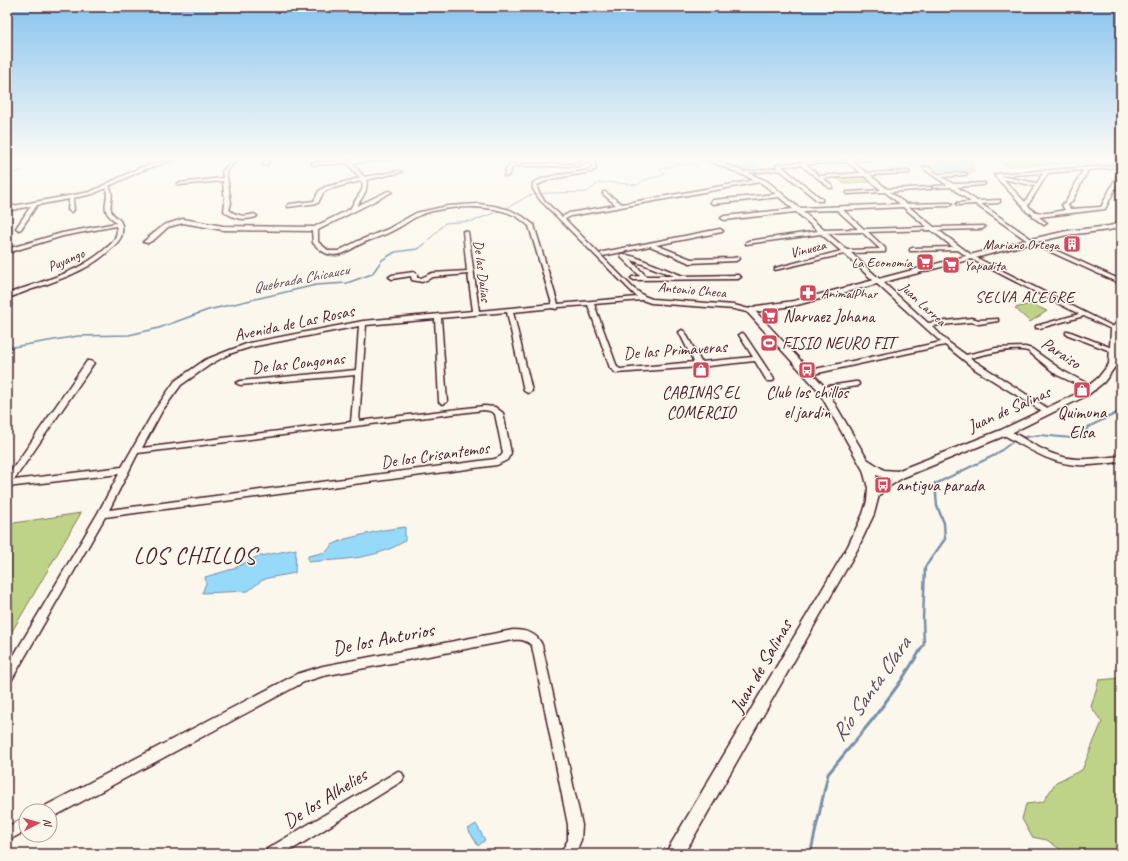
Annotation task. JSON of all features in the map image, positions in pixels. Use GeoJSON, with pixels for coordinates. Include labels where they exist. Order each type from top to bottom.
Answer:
{"type":"FeatureCollection","features":[{"type":"Feature","properties":{"kind":"street"},"geometry":{"type":"LineString","coordinates":[[7,209],[64,198]]}},
{"type":"Feature","properties":{"kind":"street"},"geometry":{"type":"LineString","coordinates":[[70,198],[71,210]]}},
{"type":"Feature","properties":{"kind":"street"},"geometry":{"type":"LineString","coordinates":[[7,251],[62,235],[119,224],[118,221],[109,213],[108,208],[111,198]]}},
{"type":"Feature","properties":{"kind":"street"},"geometry":{"type":"LineString","coordinates":[[227,198],[226,210],[229,213],[242,217],[254,216]]}},
{"type":"Feature","properties":{"kind":"street"},"geometry":{"type":"LineString","coordinates":[[290,206],[313,203],[319,198]]}},
{"type":"Feature","properties":{"kind":"street"},"geometry":{"type":"LineString","coordinates":[[352,210],[359,198]]}},
{"type":"Feature","properties":{"kind":"street"},"geometry":{"type":"LineString","coordinates":[[146,242],[153,238],[166,226],[183,221],[223,228],[315,229],[377,198]]}},
{"type":"Feature","properties":{"kind":"street","name":"Antonio Checa"},"geometry":{"type":"LineString","coordinates":[[541,198],[620,278],[644,298],[651,301],[734,307],[751,311]]}},
{"type":"Feature","properties":{"kind":"street"},"geometry":{"type":"LineString","coordinates":[[611,198],[621,206]]}},
{"type":"Feature","properties":{"kind":"street"},"geometry":{"type":"LineString","coordinates":[[562,219],[569,215],[663,198]]}},
{"type":"Feature","properties":{"kind":"street"},"geometry":{"type":"LineString","coordinates":[[713,202],[749,198]]}},
{"type":"Feature","properties":{"kind":"street","name":"Juan Larrea"},"geometry":{"type":"LineString","coordinates":[[783,198],[879,281],[946,343],[989,375],[1048,411]]}},
{"type":"Feature","properties":{"kind":"street"},"geometry":{"type":"LineString","coordinates":[[896,198],[933,229],[971,257],[1118,326]]}},
{"type":"Feature","properties":{"kind":"street"},"geometry":{"type":"LineString","coordinates":[[969,198],[1031,241],[1121,282]]}},
{"type":"Feature","properties":{"kind":"street"},"geometry":{"type":"LineString","coordinates":[[1018,198],[1028,211],[1035,214],[1103,208],[1108,198]]}},
{"type":"Feature","properties":{"kind":"street"},"geometry":{"type":"LineString","coordinates":[[1025,205],[1029,198]]}},
{"type":"Feature","properties":{"kind":"street"},"geometry":{"type":"LineString","coordinates":[[1068,211],[1065,205],[1070,198]]}},
{"type":"Feature","properties":{"kind":"street"},"geometry":{"type":"LineString","coordinates":[[959,204],[998,201]]}},
{"type":"Feature","properties":{"kind":"street"},"geometry":{"type":"LineString","coordinates":[[19,228],[35,204]]}},
{"type":"Feature","properties":{"kind":"street"},"geometry":{"type":"LineString","coordinates":[[724,218],[798,210],[949,204]]}},
{"type":"Feature","properties":{"kind":"street"},"geometry":{"type":"LineString","coordinates":[[315,229],[315,242],[326,252],[333,254],[341,252],[393,228],[409,218],[427,211],[465,206],[497,209],[507,212],[523,218],[531,225],[556,307]]}},
{"type":"Feature","properties":{"kind":"street"},"geometry":{"type":"LineString","coordinates":[[838,208],[863,231]]}},
{"type":"Feature","properties":{"kind":"street"},"geometry":{"type":"LineString","coordinates":[[1035,214],[1035,216],[1044,223]]}},
{"type":"Feature","properties":{"kind":"street","name":"Puyango"},"geometry":{"type":"LineString","coordinates":[[7,296],[87,266],[116,240],[119,236],[119,224]]}},
{"type":"Feature","properties":{"kind":"street"},"geometry":{"type":"LineString","coordinates":[[874,494],[870,477],[822,389],[751,311],[757,308],[794,303],[1031,241],[1067,233],[1121,226]]}},
{"type":"Feature","properties":{"kind":"street"},"geometry":{"type":"LineString","coordinates":[[748,243],[822,232],[982,227]]}},
{"type":"Feature","properties":{"kind":"street"},"geometry":{"type":"LineString","coordinates":[[603,254],[720,231]]}},
{"type":"Feature","properties":{"kind":"street","name":"Vinueza"},"geometry":{"type":"LineString","coordinates":[[777,269],[846,252],[883,251],[883,249],[863,231]]}},
{"type":"Feature","properties":{"kind":"street","name":"De las Dalias"},"geometry":{"type":"LineString","coordinates":[[465,232],[476,313]]}},
{"type":"Feature","properties":{"kind":"street"},"geometry":{"type":"LineString","coordinates":[[651,245],[690,260],[734,260],[737,258]]}},
{"type":"Feature","properties":{"kind":"street"},"geometry":{"type":"LineString","coordinates":[[912,250],[959,248]]}},
{"type":"Feature","properties":{"kind":"street"},"geometry":{"type":"LineString","coordinates":[[618,251],[645,278]]}},
{"type":"Feature","properties":{"kind":"street"},"geometry":{"type":"LineString","coordinates":[[624,257],[633,258],[684,277]]}},
{"type":"Feature","properties":{"kind":"street"},"geometry":{"type":"LineString","coordinates":[[392,277],[414,274],[414,279],[419,280],[432,275],[470,272]]}},
{"type":"Feature","properties":{"kind":"street"},"geometry":{"type":"LineString","coordinates":[[620,278],[738,277]]}},
{"type":"Feature","properties":{"kind":"street","name":"Avenida de Las Rosas"},"geometry":{"type":"LineString","coordinates":[[7,677],[102,514],[158,411],[178,383],[208,362],[249,345],[363,323],[591,304],[644,298]]}},
{"type":"Feature","properties":{"kind":"street","name":"De las Primaveras"},"geometry":{"type":"LineString","coordinates":[[591,304],[614,368],[622,372],[758,359]]}},
{"type":"Feature","properties":{"kind":"street"},"geometry":{"type":"LineString","coordinates":[[510,311],[528,391]]}},
{"type":"Feature","properties":{"kind":"street"},"geometry":{"type":"LineString","coordinates":[[1038,327],[1081,315]]}},
{"type":"Feature","properties":{"kind":"street"},"geometry":{"type":"LineString","coordinates":[[438,317],[443,402]]}},
{"type":"Feature","properties":{"kind":"street"},"geometry":{"type":"LineString","coordinates":[[927,325],[972,320],[979,322],[996,320]]}},
{"type":"Feature","properties":{"kind":"street"},"geometry":{"type":"LineString","coordinates":[[355,423],[363,323]]}},
{"type":"Feature","properties":{"kind":"street","name":"Juan de Salinas"},"geometry":{"type":"LineString","coordinates":[[673,854],[849,554],[867,516],[874,494],[882,486],[898,475],[1005,432],[1076,398],[1092,388],[1113,364],[1118,326]]}},
{"type":"Feature","properties":{"kind":"street"},"geometry":{"type":"LineString","coordinates":[[682,332],[699,365]]}},
{"type":"Feature","properties":{"kind":"street"},"geometry":{"type":"LineString","coordinates":[[1068,333],[1115,351]]}},
{"type":"Feature","properties":{"kind":"street"},"geometry":{"type":"LineString","coordinates":[[742,335],[770,379]]}},
{"type":"Feature","properties":{"kind":"street"},"geometry":{"type":"LineString","coordinates":[[809,373],[946,343]]}},
{"type":"Feature","properties":{"kind":"street","name":"Paraiso"},"geometry":{"type":"LineString","coordinates":[[965,358],[996,350],[1023,348],[1034,353],[1060,374],[1092,388]]}},
{"type":"Feature","properties":{"kind":"street"},"geometry":{"type":"LineString","coordinates":[[7,484],[90,363]]}},
{"type":"Feature","properties":{"kind":"street","name":"De las Congonas"},"geometry":{"type":"LineString","coordinates":[[240,383],[359,372]]}},
{"type":"Feature","properties":{"kind":"street"},"geometry":{"type":"LineString","coordinates":[[822,389],[854,384]]}},
{"type":"Feature","properties":{"kind":"street","name":"De los Crisantemos"},"geometry":{"type":"LineString","coordinates":[[102,514],[497,462],[504,458],[507,453],[499,413],[492,409],[355,423],[136,451]]}},
{"type":"Feature","properties":{"kind":"street"},"geometry":{"type":"LineString","coordinates":[[1005,432],[1042,453],[1070,462],[1121,459]]}},
{"type":"Feature","properties":{"kind":"street"},"geometry":{"type":"LineString","coordinates":[[860,457],[880,474],[887,476],[898,475]]}},
{"type":"Feature","properties":{"kind":"street"},"geometry":{"type":"LineString","coordinates":[[7,484],[125,470]]}},
{"type":"Feature","properties":{"kind":"street","name":"De los Anturios"},"geometry":{"type":"LineString","coordinates":[[58,807],[306,676],[323,671],[512,635],[525,635],[537,645],[575,825],[576,837],[574,846],[567,854]]}},
{"type":"Feature","properties":{"kind":"street","name":"De los Alhelies"},"geometry":{"type":"LineString","coordinates":[[272,854],[398,777]]}},
{"type":"Feature","properties":{"kind":"street"},"geometry":{"type":"LineString","coordinates":[[7,834],[18,828]]}},
{"type":"Feature","properties":{"kind":"green space"},"geometry":{"type":"Polygon","coordinates":[[[1031,304],[1047,311],[1030,322],[1015,308],[1031,304]]]}},
{"type":"Feature","properties":{"kind":"green space"},"geometry":{"type":"Polygon","coordinates":[[[81,513],[7,640],[7,524],[81,513]]]}},
{"type":"Feature","properties":{"kind":"green space"},"geometry":{"type":"Polygon","coordinates":[[[1121,678],[1121,854],[1067,854],[1047,840],[1032,837],[1022,819],[1026,804],[1043,802],[1056,782],[1082,770],[1102,722],[1091,707],[1099,680],[1121,678]]]}},
{"type":"Feature","properties":{"kind":"water"},"geometry":{"type":"Polygon","coordinates":[[[405,527],[405,541],[382,552],[358,558],[308,562],[308,556],[326,552],[332,545],[345,539],[383,530],[405,527]]]}},
{"type":"Feature","properties":{"kind":"water"},"geometry":{"type":"Polygon","coordinates":[[[296,549],[295,573],[268,578],[261,581],[248,591],[202,593],[206,583],[205,577],[233,569],[256,557],[296,549]]]}},
{"type":"Feature","properties":{"kind":"water"},"geometry":{"type":"Polygon","coordinates":[[[476,824],[485,840],[478,846],[468,829],[476,824]]]}},
{"type":"Feature","properties":{"kind":"waterway","name":"Quebrada Chicaucu"},"geometry":{"type":"LineString","coordinates":[[427,242],[445,223],[473,221],[507,208],[524,198]]}},
{"type":"Feature","properties":{"kind":"waterway","name":"Quebrada Chicaucu"},"geometry":{"type":"LineString","coordinates":[[7,348],[78,336],[129,335],[159,328],[208,310],[316,285],[347,283],[372,274],[382,260],[395,252],[418,249],[427,242]]}},
{"type":"Feature","properties":{"kind":"waterway","name":"Río Santa Clara"},"geometry":{"type":"LineString","coordinates":[[1019,438],[1040,435],[1071,438],[1084,434],[1088,427],[1121,411]]}},
{"type":"Feature","properties":{"kind":"waterway","name":"Río Santa Clara"},"geometry":{"type":"LineString","coordinates":[[935,484],[995,455],[1015,440]]}},
{"type":"Feature","properties":{"kind":"waterway","name":"Río Santa Clara"},"geometry":{"type":"LineString","coordinates":[[919,652],[924,644],[923,619],[925,567],[945,539],[944,523],[937,506],[935,484]]}},
{"type":"Feature","properties":{"kind":"waterway","name":"Río Santa Clara"},"geometry":{"type":"LineString","coordinates":[[808,854],[811,851],[828,774],[873,719],[901,681],[920,651]]}},
{"type":"Feature","properties":{"kind":"place","name":"Mariano Ortega"},"geometry":{"type":"Point","coordinates":[1072,244]}},
{"type":"Feature","properties":{"kind":"place","name":"La Economía"},"geometry":{"type":"Point","coordinates":[925,262]}},
{"type":"Feature","properties":{"kind":"place","name":"Yapadita"},"geometry":{"type":"Point","coordinates":[951,265]}},
{"type":"Feature","properties":{"kind":"place","name":"AnimalPhar"},"geometry":{"type":"Point","coordinates":[808,293]}},
{"type":"Feature","properties":{"kind":"place","name":"Narvaez Johana"},"geometry":{"type":"Point","coordinates":[770,316]}},
{"type":"Feature","properties":{"kind":"place","name":"FISIO NEURO FIT"},"geometry":{"type":"Point","coordinates":[769,343]}},
{"type":"Feature","properties":{"kind":"place","name":"CABINAS EL COMERCIO"},"geometry":{"type":"Point","coordinates":[701,370]}},
{"type":"Feature","properties":{"kind":"place","name":"Club los chillos el jardin"},"geometry":{"type":"Point","coordinates":[807,370]}},
{"type":"Feature","properties":{"kind":"place","name":"Quimuna Elsa"},"geometry":{"type":"Point","coordinates":[1082,390]}},
{"type":"Feature","properties":{"kind":"place","name":"antigua parada"},"geometry":{"type":"Point","coordinates":[883,485]}},
{"type":"Feature","properties":{"kind":"district","name":"SELVA ALEGRE"},"geometry":{"type":"Point","coordinates":[1025,297]}},
{"type":"Feature","properties":{"kind":"district","name":"LOS CHILLOS"},"geometry":{"type":"Point","coordinates":[195,555]}}]}
